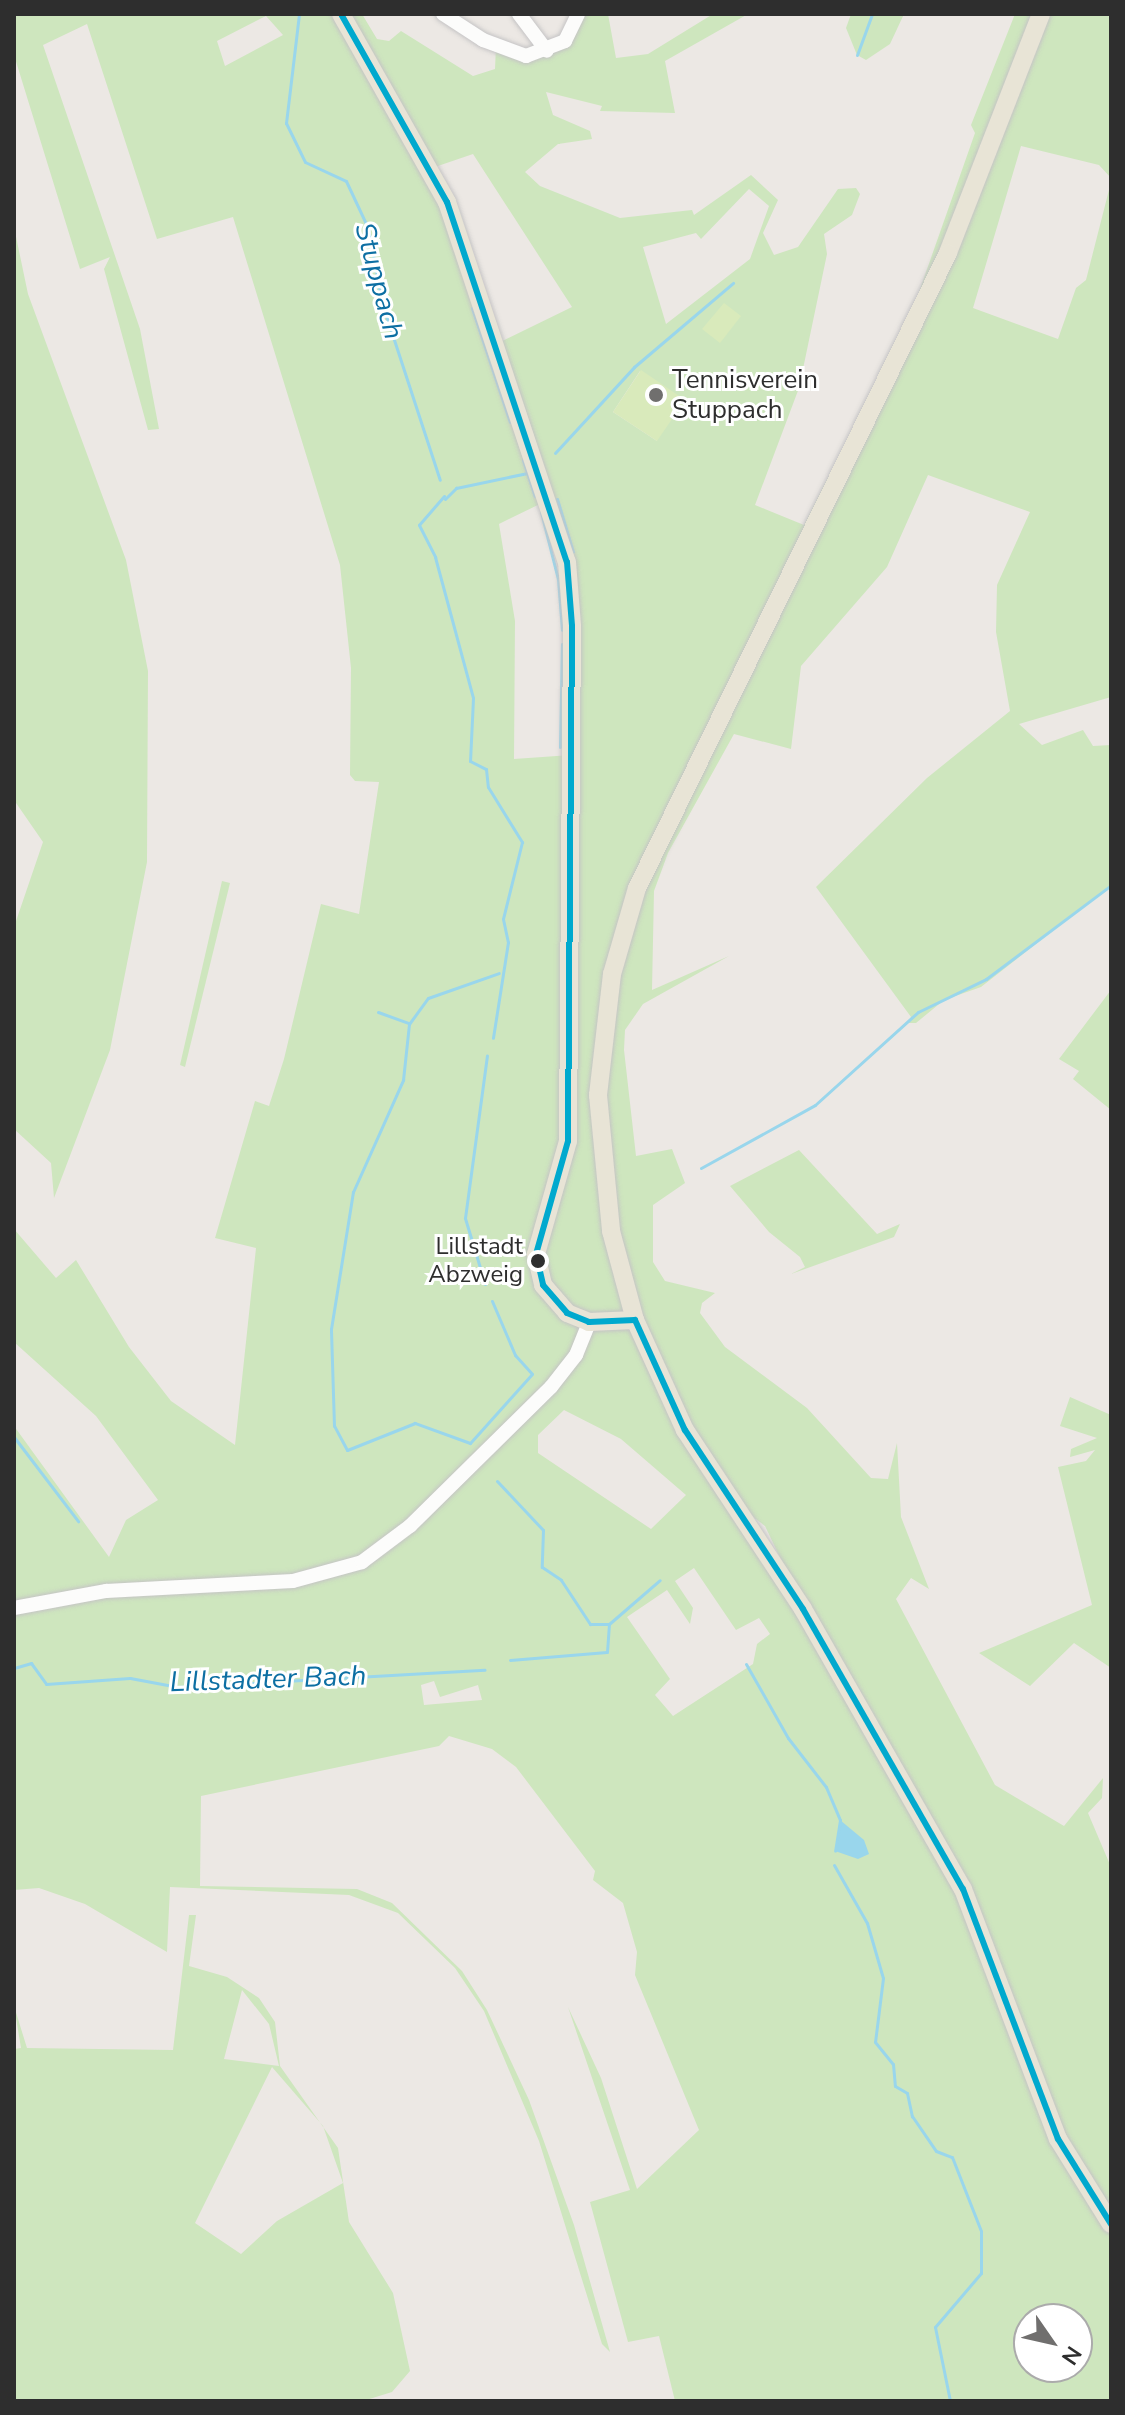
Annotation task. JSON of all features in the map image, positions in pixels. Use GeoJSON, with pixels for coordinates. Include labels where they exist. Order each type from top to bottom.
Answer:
{"type":"FeatureCollection","features":[{"type":"Feature","properties":{"kind":"main road"},"geometry":{"type":"LineString","coordinates":[[341,14],[447,202],[567,562],[572,626],[568,1141],[536,1254],[549,1297],[596,1322],[635,1320]]}},
{"type":"Feature","properties":{"kind":"main road"},"geometry":{"type":"LineString","coordinates":[[1041,14],[948,253],[669,816],[621,935],[598,1095],[606,1200],[635,1320],[685,1430],[803,1609],[957,1876],[992,1954],[1058,2139],[1111,2224]]}},
{"type":"Feature","properties":{"kind":"main road"},"geometry":{"type":"LineString","coordinates":[[596,1322],[619,1297],[621,1267]]}},
{"type":"Feature","properties":{"kind":"street"},"geometry":{"type":"LineString","coordinates":[[443,14],[512,53],[547,51],[571,34],[578,14]]}},
{"type":"Feature","properties":{"kind":"street"},"geometry":{"type":"LineString","coordinates":[[519,14],[547,51]]}},
{"type":"Feature","properties":{"kind":"street"},"geometry":{"type":"LineString","coordinates":[[14,1608],[110,1591],[293,1581],[362,1562],[410,1526],[551,1387],[596,1322]]}},
{"type":"Feature","properties":{"kind":"green space"},"geometry":{"type":"Polygon","coordinates":[[[14,14],[362,14],[377,39],[389,41],[401,31],[473,76],[495,69],[496,46],[547,51],[578,14],[608,14],[616,58],[648,54],[713,14],[748,14],[665,61],[675,113],[600,111],[602,106],[546,92],[553,115],[590,131],[592,139],[558,144],[525,172],[540,186],[620,218],[692,210],[694,215],[751,175],[778,200],[763,233],[774,255],[798,247],[838,189],[856,188],[860,194],[852,215],[824,234],[827,254],[799,388],[755,505],[804,525],[913,309],[975,133],[971,125],[1015,14],[1111,14],[1111,178],[1099,165],[1021,146],[973,308],[1058,339],[1076,288],[1086,280],[1111,182],[1111,697],[1019,724],[1042,745],[1083,730],[1093,746],[1111,745],[1111,885],[981,987],[944,1000],[916,1023],[907,1023],[911,1017],[816,887],[927,778],[1010,711],[996,632],[997,585],[1030,512],[928,475],[887,567],[801,666],[791,749],[734,734],[668,853],[654,891],[652,990],[729,956],[643,1004],[625,1030],[624,1050],[636,1156],[672,1149],[685,1183],[653,1205],[653,1262],[665,1281],[715,1293],[702,1303],[700,1313],[725,1347],[807,1408],[871,1478],[888,1479],[897,1443],[901,1517],[929,1589],[911,1578],[896,1599],[995,1785],[1064,1826],[1103,1778],[1102,1798],[1088,1813],[1111,1867],[1111,2401],[675,2401],[659,2336],[628,2342],[590,2202],[630,2190],[568,2007],[601,2078],[637,2189],[699,2130],[635,1975],[637,1952],[623,1903],[593,1880],[595,1871],[516,1767],[492,1749],[449,1736],[439,1746],[201,1796],[200,1886],[357,1889],[392,1903],[462,1971],[487,2010],[529,2100],[574,2225],[610,2352],[602,2344],[539,2141],[484,2011],[455,1968],[398,1913],[349,1895],[170,1887],[167,1952],[85,1904],[39,1888],[14,1890],[14,1426],[109,1557],[126,1520],[158,1500],[96,1416],[14,1342],[14,1229],[56,1278],[76,1260],[129,1347],[171,1401],[235,1445],[256,1248],[215,1238],[255,1101],[269,1106],[284,1059],[321,904],[359,914],[379,782],[355,781],[350,775],[351,668],[340,565],[233,217],[157,239],[87,24],[43,45],[140,329],[159,429],[148,430],[104,269],[110,257],[80,269],[14,55],[14,14]],[[266,16],[217,41],[225,66],[283,35],[266,16]],[[473,154],[432,168],[496,344],[572,307],[473,154]],[[749,189],[701,239],[696,233],[643,247],[666,324],[750,259],[769,206],[749,189]],[[640,371],[613,412],[657,441],[640,371]],[[548,500],[499,524],[515,621],[514,759],[571,755],[572,626],[548,500]],[[564,1410],[538,1435],[538,1453],[651,1529],[686,1495],[621,1439],[564,1410]],[[743,1509],[805,1610],[765,1526],[743,1509]],[[694,1568],[675,1581],[693,1608],[690,1624],[667,1590],[627,1617],[670,1679],[655,1695],[673,1716],[753,1664],[757,1644],[770,1634],[759,1618],[736,1630],[694,1568]],[[434,1681],[421,1685],[424,1705],[482,1700],[478,1685],[440,1697],[434,1681]]]}},
{"type":"Feature","properties":{"kind":"green space"},"geometry":{"type":"Polygon","coordinates":[[[851,14],[904,14],[890,44],[866,60],[857,55],[846,28],[851,14]]]}},
{"type":"Feature","properties":{"kind":"green space"},"geometry":{"type":"Polygon","coordinates":[[[14,227],[28,294],[126,560],[148,671],[147,862],[110,1050],[54,1198],[51,1163],[14,1129],[14,927],[43,842],[14,800],[14,227]]]}},
{"type":"Feature","properties":{"kind":"green space"},"geometry":{"type":"Polygon","coordinates":[[[724,303],[741,316],[720,343],[702,329],[724,303]]]}},
{"type":"Feature","properties":{"kind":"green space"},"geometry":{"type":"Polygon","coordinates":[[[641,370],[685,400],[657,441],[613,412],[641,370]]]}},
{"type":"Feature","properties":{"kind":"green space"},"geometry":{"type":"Polygon","coordinates":[[[222,881],[230,883],[185,1067],[180,1065],[222,881]]]}},
{"type":"Feature","properties":{"kind":"green space"},"geometry":{"type":"Polygon","coordinates":[[[1111,990],[1111,1110],[1073,1079],[1079,1071],[1059,1059],[1111,990]]]}},
{"type":"Feature","properties":{"kind":"green space"},"geometry":{"type":"Polygon","coordinates":[[[799,1150],[877,1234],[900,1224],[894,1237],[791,1274],[805,1267],[800,1257],[769,1232],[730,1186],[799,1150]]]}},
{"type":"Feature","properties":{"kind":"green space"},"geometry":{"type":"Polygon","coordinates":[[[1070,1397],[1111,1415],[1111,1668],[1074,1643],[1030,1686],[979,1653],[1092,1605],[1058,1467],[1086,1461],[1095,1450],[1070,1457],[1071,1449],[1097,1438],[1060,1426],[1070,1397]]]}},
{"type":"Feature","properties":{"kind":"green space"},"geometry":{"type":"Polygon","coordinates":[[[189,1915],[196,1915],[189,1966],[227,1977],[259,1998],[275,2022],[280,2066],[320,2122],[272,2067],[195,2223],[241,2254],[277,2221],[343,2183],[324,2128],[338,2148],[349,2222],[393,2293],[410,2371],[392,2392],[363,2401],[14,2401],[14,2049],[21,2048],[14,2006],[27,2048],[173,2050],[189,1915]],[[242,1990],[224,2059],[279,2066],[269,2024],[242,1990]]]}},
{"type":"Feature","properties":{"kind":"water"},"geometry":{"type":"Polygon","coordinates":[[[840,1820],[864,1840],[869,1854],[858,1859],[835,1851],[840,1820]]]}},
{"type":"Feature","properties":{"kind":"waterway","name":"Stuppach"},"geometry":{"type":"LineString","coordinates":[[299,14],[286,123],[305,162],[346,181],[368,228],[382,303],[440,480]]}},
{"type":"Feature","properties":{"kind":"waterway"},"geometry":{"type":"LineString","coordinates":[[857,55],[872,14]]}},
{"type":"Feature","properties":{"kind":"waterway"},"geometry":{"type":"LineString","coordinates":[[555,453],[634,367],[733,283]]}},
{"type":"Feature","properties":{"kind":"waterway"},"geometry":{"type":"LineString","coordinates":[[472,308],[510,422]]}},
{"type":"Feature","properties":{"kind":"waterway"},"geometry":{"type":"LineString","coordinates":[[523,460],[535,496]]}},
{"type":"Feature","properties":{"kind":"waterway"},"geometry":{"type":"LineString","coordinates":[[445,499],[456,488],[527,473]]}},
{"type":"Feature","properties":{"kind":"waterway"},"geometry":{"type":"LineString","coordinates":[[444,496],[419,525],[435,557],[473,698],[470,761],[486,769],[488,787],[522,842],[503,919],[508,942],[493,1038]]}},
{"type":"Feature","properties":{"kind":"waterway"},"geometry":{"type":"LineString","coordinates":[[557,499],[573,552]]}},
{"type":"Feature","properties":{"kind":"waterway"},"geometry":{"type":"LineString","coordinates":[[541,512],[558,579],[562,630]]}},
{"type":"Feature","properties":{"kind":"waterway"},"geometry":{"type":"LineString","coordinates":[[560,747],[562,644]]}},
{"type":"Feature","properties":{"kind":"waterway"},"geometry":{"type":"LineString","coordinates":[[701,1168],[815,1105],[918,1012],[986,979],[1111,885]]}},
{"type":"Feature","properties":{"kind":"waterway"},"geometry":{"type":"LineString","coordinates":[[492,1301],[515,1355],[532,1374],[470,1443],[415,1423],[347,1450],[334,1426],[331,1329],[353,1192],[403,1080],[409,1024],[428,998],[499,973]]}},
{"type":"Feature","properties":{"kind":"waterway"},"geometry":{"type":"LineString","coordinates":[[378,1012],[408,1023]]}},
{"type":"Feature","properties":{"kind":"waterway"},"geometry":{"type":"LineString","coordinates":[[485,1284],[465,1218],[487,1055]]}},
{"type":"Feature","properties":{"kind":"waterway"},"geometry":{"type":"LineString","coordinates":[[14,1437],[78,1521]]}},
{"type":"Feature","properties":{"kind":"waterway"},"geometry":{"type":"LineString","coordinates":[[497,1481],[543,1530],[542,1567],[561,1580],[590,1624],[609,1624],[660,1580]]}},
{"type":"Feature","properties":{"kind":"waterway"},"geometry":{"type":"LineString","coordinates":[[510,1660],[607,1652],[609,1625]]}},
{"type":"Feature","properties":{"kind":"waterway","name":"Lillstadter Bach"},"geometry":{"type":"LineString","coordinates":[[14,1668],[31,1663],[46,1684],[130,1678],[178,1687],[485,1670]]}},
{"type":"Feature","properties":{"kind":"waterway"},"geometry":{"type":"LineString","coordinates":[[746,1664],[788,1738],[826,1787],[840,1820],[835,1851]]}},
{"type":"Feature","properties":{"kind":"waterway","name":"Stuppach"},"geometry":{"type":"LineString","coordinates":[[834,1865],[867,1923],[883,1978],[875,2042],[893,2064],[895,2086],[907,2093],[912,2116],[936,2151],[952,2157],[981,2231],[981,2273],[935,2327],[950,2401]]}},
{"type":"Feature","properties":{"kind":"transit line"},"geometry":{"type":"LineString","coordinates":[[341,14],[447,202],[567,562],[572,626],[568,1141],[536,1254],[543,1285],[567,1313],[589,1322],[635,1320]]}},
{"type":"Feature","properties":{"kind":"transit line"},"geometry":{"type":"LineString","coordinates":[[635,1320],[685,1430],[803,1609],[963,1889],[1058,2139],[1111,2224]]}},
{"type":"Feature","properties":{"kind":"place","name":"Tennisverein Stuppach"},"geometry":{"type":"Point","coordinates":[656,395]}},
{"type":"Feature","properties":{"kind":"place","name":"Lillstadt Abzweig"},"geometry":{"type":"Point","coordinates":[538,1261]}}]}
